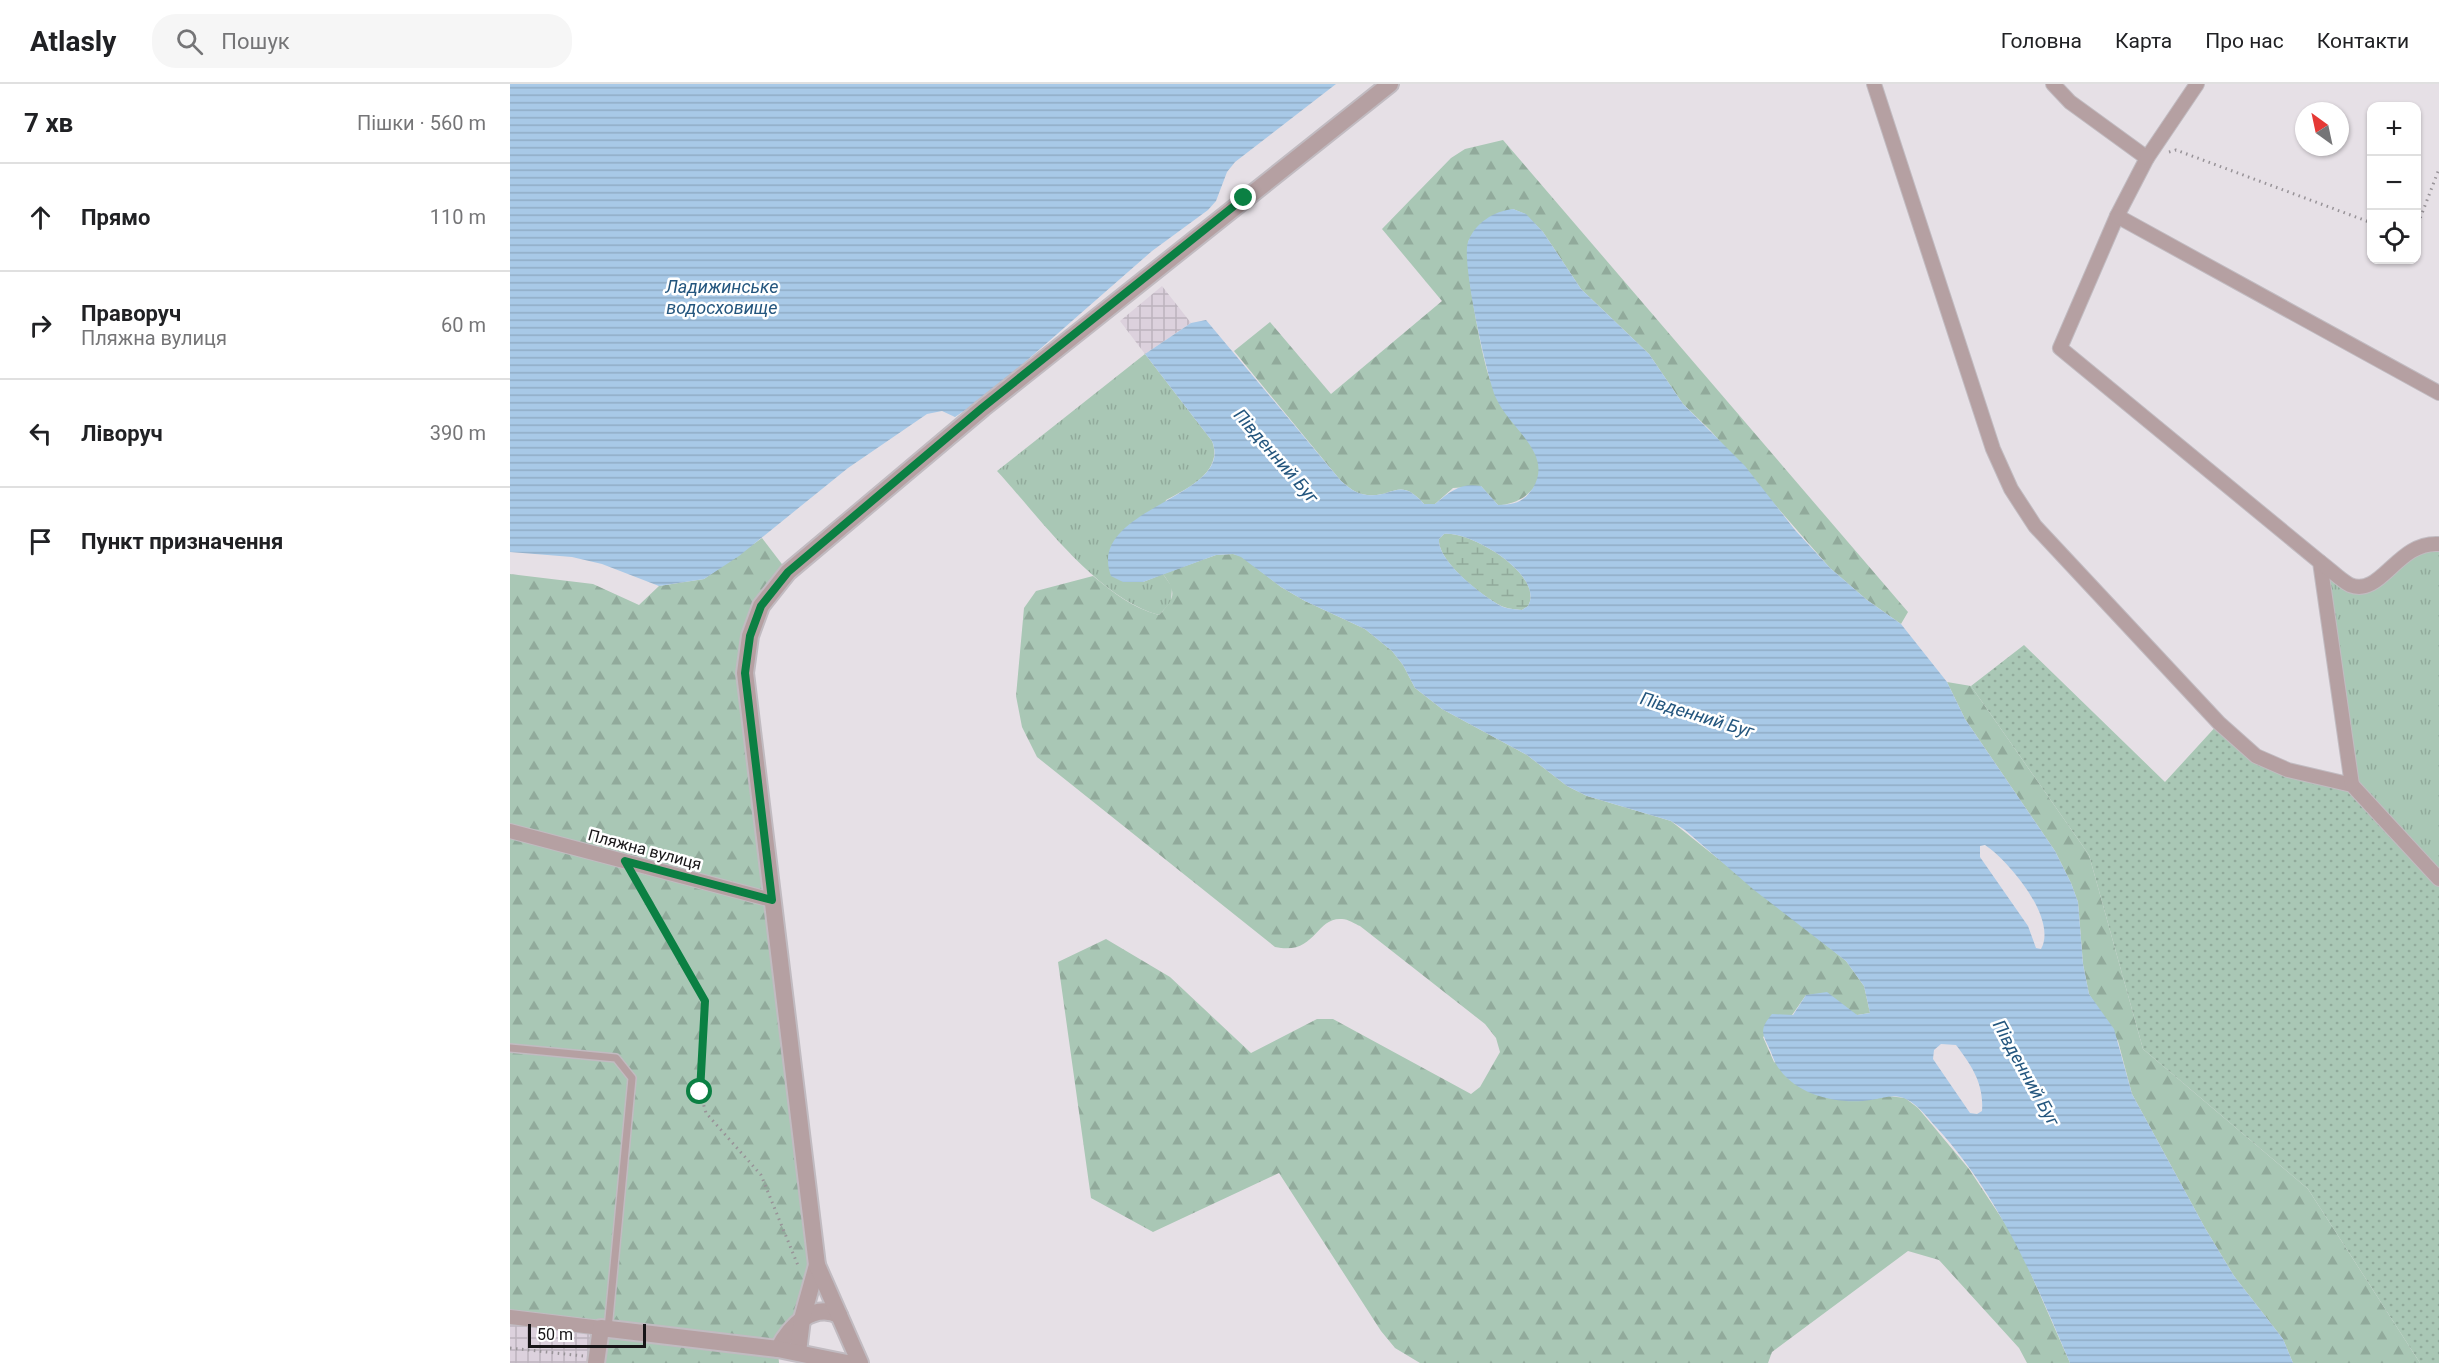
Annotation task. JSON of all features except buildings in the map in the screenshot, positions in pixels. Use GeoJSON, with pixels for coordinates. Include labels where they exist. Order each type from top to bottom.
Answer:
{"type":"FeatureCollection","features":[{"type":"Feature","properties":{"kind":"street"},"geometry":{"type":"LineString","coordinates":[[860,1363],[817,1265],[745,673],[750,636],[761,606],[788,572],[982,408],[1390,84]]}},
{"type":"Feature","properties":{"kind":"street"},"geometry":{"type":"LineString","coordinates":[[1874,84],[1993,449],[2011,489],[2035,526],[2210,715],[2256,756],[2288,770],[2352,784]]}},
{"type":"Feature","properties":{"kind":"street"},"geometry":{"type":"LineString","coordinates":[[2054,84],[2070,102],[2147,158]]}},
{"type":"Feature","properties":{"kind":"street"},"geometry":{"type":"LineString","coordinates":[[2197,84],[2147,158],[2117,216],[2060,348],[2349,584],[2362,588],[2376,582],[2410,550],[2439,544]]}},
{"type":"Feature","properties":{"kind":"street"},"geometry":{"type":"LineString","coordinates":[[2117,216],[2439,393]]}},
{"type":"Feature","properties":{"kind":"street"},"geometry":{"type":"LineString","coordinates":[[2320,562],[2352,784],[2439,879]]}},
{"type":"Feature","properties":{"kind":"street","name":"Пляжна вулиця"},"geometry":{"type":"LineString","coordinates":[[510,831],[772,900]]}},
{"type":"Feature","properties":{"kind":"street"},"geometry":{"type":"LineString","coordinates":[[798,1352],[808,1291],[817,1265]]}},
{"type":"Feature","properties":{"kind":"street"},"geometry":{"type":"LineString","coordinates":[[778,1349],[785,1336],[802,1319],[812,1313],[828,1310],[839,1315]]}},
{"type":"Feature","properties":{"kind":"street"},"geometry":{"type":"LineString","coordinates":[[510,1317],[778,1349],[847,1363]]}},
{"type":"Feature","properties":{"kind":"street"},"geometry":{"type":"LineString","coordinates":[[596,1360],[605,1329]]}},
{"type":"Feature","properties":{"kind":"lane"},"geometry":{"type":"LineString","coordinates":[[510,1048],[616,1058],[632,1078],[605,1329]]}},
{"type":"Feature","properties":{"kind":"path"},"geometry":{"type":"LineString","coordinates":[[2147,158],[2176,150],[2367,221]]}},
{"type":"Feature","properties":{"kind":"path"},"geometry":{"type":"LineString","coordinates":[[2421,216],[2439,169]]}},
{"type":"Feature","properties":{"kind":"path"},"geometry":{"type":"LineString","coordinates":[[625,861],[705,1001],[700,1092],[706,1113],[760,1175],[808,1291]]}},
{"type":"Feature","properties":{"kind":"path"},"geometry":{"type":"LineString","coordinates":[[510,1348],[596,1360]]}},
{"type":"Feature","properties":{"kind":"shaded area"},"geometry":{"type":"Polygon","coordinates":[[[1162,286],[1191,323],[1145,354],[1120,321],[1162,286]]]}},
{"type":"Feature","properties":{"kind":"shaded area"},"geometry":{"type":"Polygon","coordinates":[[[510,1319],[601,1328],[596,1363],[510,1363],[510,1319]]]}},
{"type":"Feature","properties":{"kind":"green space"},"geometry":{"type":"Polygon","coordinates":[[[1503,140],[1908,612],[1901,624],[1867,600],[1830,568],[1710,430],[1683,404],[1649,354],[1581,289],[1543,232],[1525,214],[1513,209],[1488,221],[1473,234],[1469,240],[1468,266],[1488,374],[1508,416],[1538,458],[1539,476],[1531,491],[1524,497],[1498,505],[1481,486],[1453,488],[1435,504],[1424,504],[1408,491],[1396,490],[1376,495],[1356,492],[1341,481],[1234,351],[1270,322],[1331,394],[1442,301],[1382,229],[1451,158],[1465,149],[1503,140]]]}},
{"type":"Feature","properties":{"kind":"green space"},"geometry":{"type":"Polygon","coordinates":[[[1145,354],[1212,441],[1214,452],[1213,461],[1201,478],[1166,500],[1143,582],[1163,574],[1172,587],[1171,602],[1159,615],[1136,606],[1092,574],[1051,533],[997,471],[1145,354]]]}},
{"type":"Feature","properties":{"kind":"green space"},"geometry":{"type":"Polygon","coordinates":[[[1444,534],[1471,540],[1503,558],[1516,569],[1526,582],[1530,594],[1528,606],[1522,610],[1504,607],[1485,596],[1463,578],[1453,568],[1440,548],[1439,539],[1444,534]]]}},
{"type":"Feature","properties":{"kind":"green space"},"geometry":{"type":"Polygon","coordinates":[[[762,538],[788,572],[761,606],[745,673],[817,1265],[809,1291],[778,1351],[779,1363],[596,1363],[601,1328],[510,1317],[510,574],[593,584],[639,605],[659,586],[704,579],[762,538]]]}},
{"type":"Feature","properties":{"kind":"green space"},"geometry":{"type":"Polygon","coordinates":[[[2439,544],[2439,879],[2352,785],[2320,562],[2362,588],[2410,550],[2439,544]]]}},
{"type":"Feature","properties":{"kind":"green space"},"geometry":{"type":"Polygon","coordinates":[[[1216,555],[1241,556],[1281,587],[1305,601],[1365,629],[1392,651],[1403,665],[1415,688],[1442,709],[1527,755],[1567,786],[1587,796],[1671,821],[1846,961],[1864,986],[1870,1013],[1857,1015],[1806,995],[1792,1015],[1763,1037],[1774,1062],[1869,1100],[1888,1096],[1905,1098],[1918,1108],[1969,1169],[2016,1240],[2070,1363],[2027,1363],[2019,1348],[1939,1260],[1908,1251],[1772,1352],[1768,1363],[1420,1363],[1395,1348],[1381,1331],[1279,1173],[1153,1232],[1091,1198],[1058,962],[1106,939],[1170,977],[1251,1053],[1317,1019],[1333,1019],[1471,1094],[1480,1087],[1500,1052],[1496,1038],[1485,1024],[1360,926],[1344,919],[1333,920],[1299,946],[1275,947],[1037,757],[1022,727],[1016,696],[1024,608],[1036,591],[1093,576],[1132,604],[1159,615],[1171,600],[1172,595],[1171,586],[1163,574],[1216,555]]]}},
{"type":"Feature","properties":{"kind":"green space"},"geometry":{"type":"Polygon","coordinates":[[[2024,645],[2165,782],[2219,723],[2257,756],[2352,785],[2439,879],[2439,1363],[2420,1363],[2308,1189],[2143,1049],[2089,855],[1971,686],[2024,645]]]}},
{"type":"Feature","properties":{"kind":"green space"},"geometry":{"type":"Polygon","coordinates":[[[1947,682],[1971,686],[2089,855],[2143,1049],[2308,1189],[2420,1363],[2293,1363],[2283,1339],[2234,1276],[2205,1228],[2132,1094],[2118,1041],[2089,994],[2083,964],[2078,902],[2071,883],[2055,851],[1965,719],[1947,682]]]}},
{"type":"Feature","properties":{"kind":"water","name":"Ладижинське водосховище"},"geometry":{"type":"Polygon","coordinates":[[[510,84],[1336,84],[1235,162],[1227,172],[1216,201],[1208,210],[1152,251],[985,397],[955,417],[942,411],[927,414],[848,468],[739,556],[704,579],[659,586],[602,564],[572,557],[510,552],[510,84]]]}},
{"type":"Feature","properties":{"kind":"water","name":"Південний Буг"},"geometry":{"type":"Polygon","coordinates":[[[1513,209],[1526,214],[1543,232],[1581,289],[1649,354],[1683,404],[1745,466],[1795,530],[1830,568],[1867,600],[1901,624],[1947,682],[1965,719],[2055,851],[2071,883],[2078,902],[2083,964],[2089,994],[2114,1029],[2132,1094],[2205,1228],[2234,1276],[2283,1339],[2293,1363],[2070,1363],[2029,1270],[1996,1209],[1958,1153],[1922,1112],[1910,1102],[1897,1096],[1859,1101],[1821,1097],[1788,1079],[1777,1065],[1763,1032],[1772,1014],[1793,1015],[1806,995],[1827,992],[1857,1015],[1870,1013],[1864,986],[1846,961],[1754,890],[1685,830],[1671,821],[1587,796],[1567,786],[1527,755],[1442,709],[1415,688],[1403,665],[1392,651],[1365,629],[1305,601],[1281,587],[1241,557],[1233,554],[1216,555],[1143,582],[1123,582],[1111,576],[1109,553],[1119,534],[1138,518],[1184,491],[1203,476],[1213,460],[1212,441],[1145,354],[1191,323],[1206,320],[1341,481],[1356,492],[1376,495],[1402,490],[1408,491],[1424,504],[1435,504],[1461,487],[1474,485],[1481,486],[1498,505],[1514,503],[1526,497],[1533,488],[1538,475],[1538,463],[1527,441],[1496,398],[1481,344],[1468,271],[1467,253],[1471,235],[1486,219],[1513,209]],[[1444,534],[1439,539],[1440,548],[1453,568],[1463,578],[1503,607],[1522,610],[1528,606],[1530,594],[1526,582],[1516,569],[1503,558],[1471,540],[1444,534]],[[1985,845],[1980,846],[1980,857],[2028,926],[2036,948],[2041,949],[2044,937],[2043,922],[2037,907],[2018,877],[2006,864],[1985,845]],[[1941,1044],[1934,1050],[1933,1059],[1970,1113],[1977,1114],[1982,1111],[1981,1092],[1976,1076],[1956,1045],[1941,1044]]]}},
{"type":"Feature","properties":{"kind":"route"},"geometry":{"type":"LineString","coordinates":[[700,1092],[705,1001],[698,985],[625,861],[772,900],[745,673],[750,636],[761,606],[788,572],[982,408],[1244,198]]}}]}
